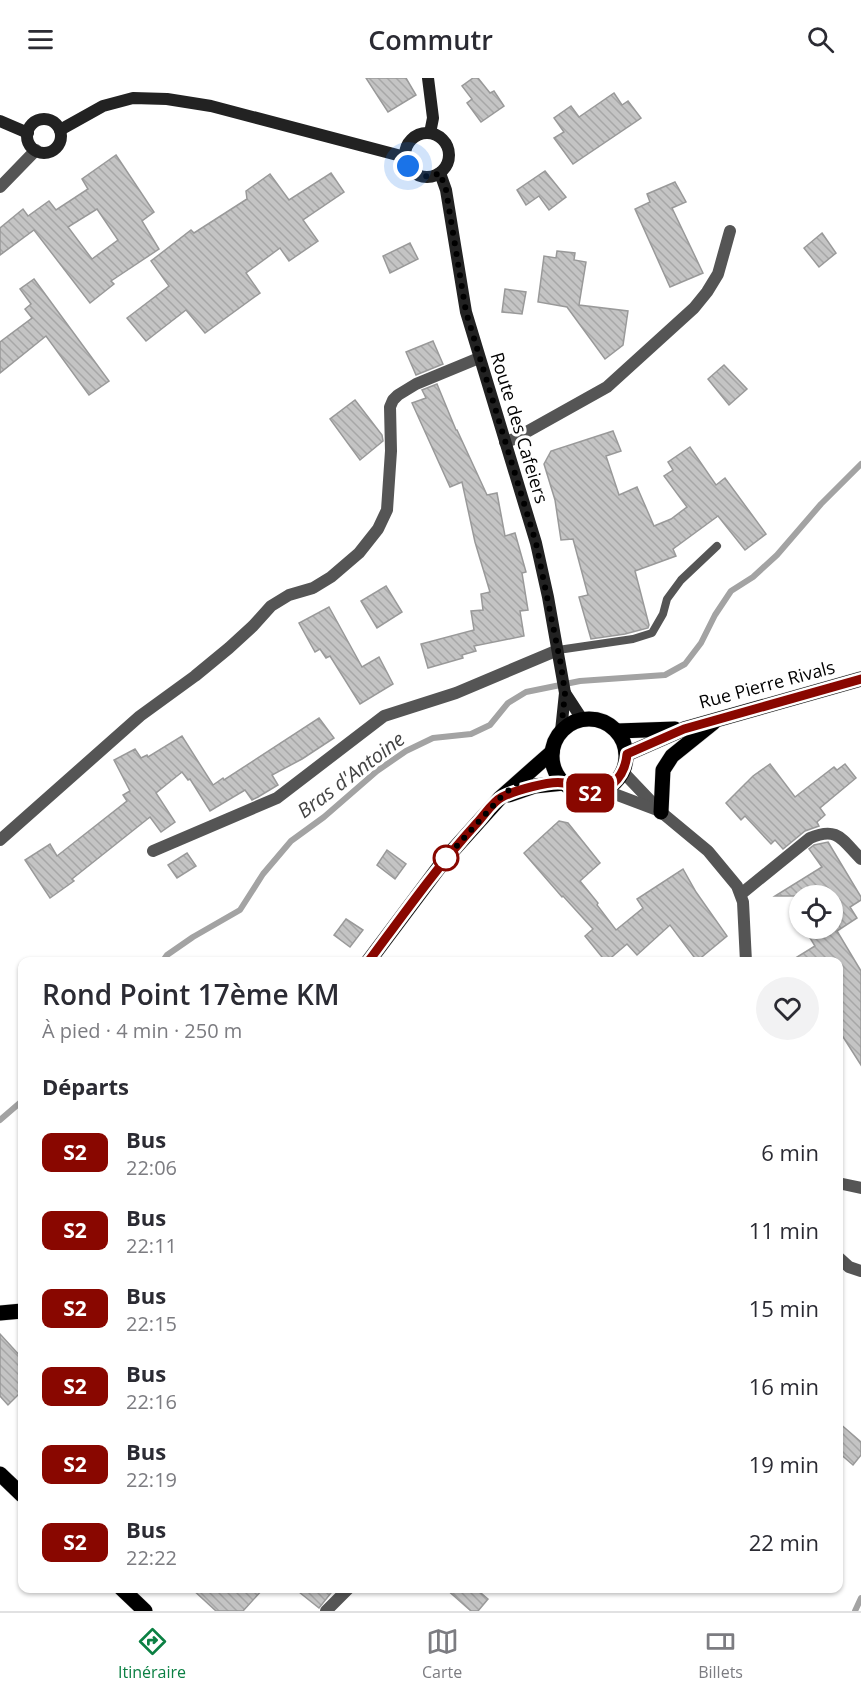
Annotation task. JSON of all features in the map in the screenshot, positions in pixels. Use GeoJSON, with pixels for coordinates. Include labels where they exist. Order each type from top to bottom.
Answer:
{"type":"FeatureCollection","features":[{"type":"Feature","properties":{"kind":"main road","name":"Rue Pierre Rivals"},"geometry":{"type":"LineString","coordinates":[[627,754],[684,729],[861,679]]}},
{"type":"Feature","properties":{"kind":"main road"},"geometry":{"type":"LineString","coordinates":[[661,812],[663,770],[672,756],[719,718]]}},
{"type":"Feature","properties":{"kind":"main road"},"geometry":{"type":"LineString","coordinates":[[582,719],[595,719],[607,723],[617,731],[624,742],[627,754],[623,772],[618,780],[604,790],[583,792],[564,783],[553,764],[552,752],[561,731],[570,723],[582,719]]}},
{"type":"Feature","properties":{"kind":"main road","name":"Rue Pierre Rivals"},"geometry":{"type":"LineString","coordinates":[[617,731],[684,729]]}},
{"type":"Feature","properties":{"kind":"main road"},"geometry":{"type":"LineString","coordinates":[[372,957],[446,858],[500,798],[552,752]]}},
{"type":"Feature","properties":{"kind":"main road"},"geometry":{"type":"LineString","coordinates":[[500,798],[536,786],[564,783]]}},
{"type":"Feature","properties":{"kind":"main road"},"geometry":{"type":"LineString","coordinates":[[0,1313],[18,1311]]}},
{"type":"Feature","properties":{"kind":"main road"},"geometry":{"type":"LineString","coordinates":[[0,1474],[18,1491]]}},
{"type":"Feature","properties":{"kind":"main road"},"geometry":{"type":"LineString","coordinates":[[126,1593],[145,1611]]}},
{"type":"Feature","properties":{"kind":"street"},"geometry":{"type":"LineString","coordinates":[[428,78],[433,118],[430,133]]}},
{"type":"Feature","properties":{"kind":"street"},"geometry":{"type":"LineString","coordinates":[[60,130],[103,106],[134,98],[166,99],[211,106],[405,157]]}},
{"type":"Feature","properties":{"kind":"street"},"geometry":{"type":"LineString","coordinates":[[42,119],[53,121],[60,130],[61,141],[54,150],[43,153],[29,144],[28,133],[32,124],[42,119]]}},
{"type":"Feature","properties":{"kind":"street"},"geometry":{"type":"LineString","coordinates":[[0,121],[28,133]]}},
{"type":"Feature","properties":{"kind":"street"},"geometry":{"type":"LineString","coordinates":[[430,133],[443,140],[450,154],[445,168],[440,173],[434,177],[418,176],[408,166],[405,153],[411,140],[416,136],[430,133]]}},
{"type":"Feature","properties":{"kind":"street"},"geometry":{"type":"LineString","coordinates":[[0,187],[36,150]]}},
{"type":"Feature","properties":{"kind":"street","name":"Route des Cafeiers"},"geometry":{"type":"LineString","coordinates":[[440,173],[446,190],[466,312],[536,543],[565,693],[561,731]]}},
{"type":"Feature","properties":{"kind":"street"},"geometry":{"type":"LineString","coordinates":[[505,442],[607,387],[685,316],[707,292],[718,274],[729,231]]}},
{"type":"Feature","properties":{"kind":"street"},"geometry":{"type":"LineString","coordinates":[[0,840],[140,716],[229,648],[271,606],[289,595],[313,588],[331,577],[359,553],[378,529],[387,510],[392,451],[390,408],[393,400],[398,394],[416,384],[479,358]]}},
{"type":"Feature","properties":{"kind":"street"},"geometry":{"type":"LineString","coordinates":[[153,851],[277,798],[384,716],[456,693],[558,650]]}},
{"type":"Feature","properties":{"kind":"street","name":"Route des Cafeiers"},"geometry":{"type":"LineString","coordinates":[[565,693],[582,719]]}},
{"type":"Feature","properties":{"kind":"street"},"geometry":{"type":"LineString","coordinates":[[623,772],[661,812],[708,852],[725,870],[741,894],[746,925],[746,957]]}},
{"type":"Feature","properties":{"kind":"street"},"geometry":{"type":"LineString","coordinates":[[604,790],[661,812]]}},
{"type":"Feature","properties":{"kind":"street"},"geometry":{"type":"LineString","coordinates":[[741,894],[810,838],[824,832],[834,833],[861,859]]}},
{"type":"Feature","properties":{"kind":"street"},"geometry":{"type":"LineString","coordinates":[[843,1184],[861,1188]]}},
{"type":"Feature","properties":{"kind":"street"},"geometry":{"type":"LineString","coordinates":[[843,1262],[849,1267],[861,1271]]}},
{"type":"Feature","properties":{"kind":"street"},"geometry":{"type":"LineString","coordinates":[[326,1611],[344,1593]]}},
{"type":"Feature","properties":{"kind":"lane"},"geometry":{"type":"LineString","coordinates":[[558,650],[633,639],[652,633],[663,614],[668,599],[681,580],[717,546]]}},
{"type":"Feature","properties":{"kind":"building"},"geometry":{"type":"Polygon","coordinates":[[[366,78],[406,78],[416,95],[388,112],[366,78]]]}},
{"type":"Feature","properties":{"kind":"building"},"geometry":{"type":"Polygon","coordinates":[[[473,78],[478,78],[490,93],[494,91],[504,106],[481,122],[467,103],[472,99],[462,86],[473,78]]]}},
{"type":"Feature","properties":{"kind":"building"},"geometry":{"type":"Polygon","coordinates":[[[614,93],[622,105],[628,101],[641,118],[573,164],[554,138],[564,132],[554,118],[571,106],[579,117],[614,93]]]}},
{"type":"Feature","properties":{"kind":"building"},"geometry":{"type":"Polygon","coordinates":[[[116,155],[154,212],[142,221],[159,249],[111,281],[114,284],[90,303],[34,230],[0,255],[0,228],[23,209],[28,216],[49,201],[56,210],[88,189],[82,179],[116,155]],[[97,209],[68,227],[92,259],[118,240],[97,209]]]}},
{"type":"Feature","properties":{"kind":"building"},"geometry":{"type":"Polygon","coordinates":[[[545,171],[566,197],[549,210],[539,196],[526,205],[517,190],[545,171]]]}},
{"type":"Feature","properties":{"kind":"building"},"geometry":{"type":"Polygon","coordinates":[[[331,173],[344,192],[303,220],[318,241],[289,261],[280,248],[246,273],[260,293],[205,333],[186,310],[146,341],[127,318],[169,286],[151,261],[191,230],[194,233],[247,199],[246,191],[270,174],[289,200],[331,173]]]}},
{"type":"Feature","properties":{"kind":"building"},"geometry":{"type":"Polygon","coordinates":[[[675,182],[686,202],[672,208],[703,273],[670,287],[635,209],[650,202],[647,194],[675,182]]]}},
{"type":"Feature","properties":{"kind":"building"},"geometry":{"type":"Polygon","coordinates":[[[822,233],[836,253],[819,267],[804,248],[822,233]]]}},
{"type":"Feature","properties":{"kind":"building"},"geometry":{"type":"Polygon","coordinates":[[[410,243],[418,259],[390,273],[383,256],[410,243]]]}},
{"type":"Feature","properties":{"kind":"building"},"geometry":{"type":"Polygon","coordinates":[[[557,251],[575,253],[574,260],[586,262],[579,305],[628,311],[623,345],[605,359],[567,307],[538,302],[544,256],[556,258],[557,251]]]}},
{"type":"Feature","properties":{"kind":"building"},"geometry":{"type":"Polygon","coordinates":[[[34,279],[109,381],[89,395],[46,336],[0,373],[0,342],[32,318],[25,309],[31,304],[20,289],[34,279]]]}},
{"type":"Feature","properties":{"kind":"building"},"geometry":{"type":"Polygon","coordinates":[[[505,289],[526,292],[522,314],[502,312],[505,289]]]}},
{"type":"Feature","properties":{"kind":"building"},"geometry":{"type":"Polygon","coordinates":[[[433,341],[443,364],[416,375],[406,352],[433,341]]]}},
{"type":"Feature","properties":{"kind":"building"},"geometry":{"type":"Polygon","coordinates":[[[724,365],[747,389],[729,405],[708,379],[724,365]]]}},
{"type":"Feature","properties":{"kind":"building"},"geometry":{"type":"Polygon","coordinates":[[[437,384],[487,495],[497,493],[505,536],[515,533],[526,572],[522,573],[528,610],[520,611],[524,636],[474,646],[476,651],[462,655],[463,658],[428,668],[421,644],[474,630],[471,611],[483,610],[481,594],[490,592],[475,542],[462,482],[450,487],[412,403],[426,398],[422,390],[437,384]]]}},
{"type":"Feature","properties":{"kind":"building"},"geometry":{"type":"Polygon","coordinates":[[[355,400],[382,435],[383,441],[360,460],[330,419],[355,400]]]}},
{"type":"Feature","properties":{"kind":"building"},"geometry":{"type":"Polygon","coordinates":[[[613,431],[621,451],[606,456],[619,495],[637,487],[654,526],[671,519],[687,507],[664,476],[673,470],[668,462],[690,447],[716,485],[725,478],[766,534],[745,550],[718,516],[673,549],[676,556],[635,571],[648,628],[591,639],[579,597],[588,595],[573,539],[561,540],[555,500],[544,464],[551,451],[613,431]]]}},
{"type":"Feature","properties":{"kind":"building"},"geometry":{"type":"Polygon","coordinates":[[[386,586],[402,612],[377,628],[361,601],[386,586]]]}},
{"type":"Feature","properties":{"kind":"building"},"geometry":{"type":"Polygon","coordinates":[[[329,607],[362,667],[379,657],[393,684],[360,704],[330,656],[326,658],[320,649],[315,652],[299,623],[329,607]]]}},
{"type":"Feature","properties":{"kind":"building"},"geometry":{"type":"Polygon","coordinates":[[[319,718],[334,738],[272,775],[278,785],[252,800],[245,790],[210,811],[190,779],[188,780],[182,772],[156,793],[175,822],[161,832],[150,817],[72,879],[74,881],[50,898],[25,860],[50,844],[57,856],[127,801],[123,795],[130,791],[114,760],[135,749],[141,758],[147,755],[148,757],[182,736],[213,785],[319,718]]]}},
{"type":"Feature","properties":{"kind":"building"},"geometry":{"type":"Polygon","coordinates":[[[770,764],[795,797],[834,767],[837,770],[845,764],[856,778],[820,808],[825,815],[817,822],[819,826],[805,831],[783,849],[775,840],[771,844],[745,816],[741,820],[726,803],[753,776],[770,764]]]}},
{"type":"Feature","properties":{"kind":"building"},"geometry":{"type":"Polygon","coordinates":[[[559,821],[568,823],[600,863],[580,881],[616,930],[643,908],[637,899],[683,869],[727,936],[702,957],[694,957],[670,925],[637,955],[627,944],[612,957],[602,957],[585,936],[593,929],[524,853],[559,821]]]}},
{"type":"Feature","properties":{"kind":"building"},"geometry":{"type":"Polygon","coordinates":[[[828,842],[861,897],[861,900],[850,907],[857,918],[843,927],[843,885],[793,885],[822,867],[809,849],[814,845],[828,842]]]}},
{"type":"Feature","properties":{"kind":"building"},"geometry":{"type":"Polygon","coordinates":[[[387,850],[406,864],[395,879],[377,865],[387,850]]]}},
{"type":"Feature","properties":{"kind":"building"},"geometry":{"type":"Polygon","coordinates":[[[187,853],[196,866],[177,878],[168,865],[187,853]]]}},
{"type":"Feature","properties":{"kind":"building"},"geometry":{"type":"Polygon","coordinates":[[[789,887],[789,896],[775,896],[789,887]]]}},
{"type":"Feature","properties":{"kind":"building"},"geometry":{"type":"Polygon","coordinates":[[[346,919],[363,930],[350,947],[334,935],[346,919]]]}},
{"type":"Feature","properties":{"kind":"building"},"geometry":{"type":"Polygon","coordinates":[[[811,939],[842,939],[861,971],[861,1065],[843,1037],[843,957],[797,957],[815,946],[811,939]]]}},
{"type":"Feature","properties":{"kind":"building"},"geometry":{"type":"Polygon","coordinates":[[[0,1334],[18,1354],[18,1395],[8,1405],[0,1396],[0,1334]]]}},
{"type":"Feature","properties":{"kind":"building"},"geometry":{"type":"Polygon","coordinates":[[[843,1426],[861,1442],[861,1455],[853,1465],[843,1456],[843,1426]]]}},
{"type":"Feature","properties":{"kind":"building"},"geometry":{"type":"Polygon","coordinates":[[[196,1593],[259,1593],[243,1611],[216,1611],[196,1593]]]}},
{"type":"Feature","properties":{"kind":"building"},"geometry":{"type":"Polygon","coordinates":[[[300,1593],[331,1593],[319,1608],[300,1593]]]}},
{"type":"Feature","properties":{"kind":"building"},"geometry":{"type":"Polygon","coordinates":[[[451,1593],[481,1593],[488,1599],[478,1611],[471,1611],[451,1593]]]}},
{"type":"Feature","properties":{"kind":"waterway","name":"Bras d'Antoine"},"geometry":{"type":"LineString","coordinates":[[166,957],[193,937],[240,910],[263,874],[291,841],[324,817],[377,771],[406,751],[433,738],[471,734],[490,725],[508,703],[526,692],[580,681],[665,675],[685,664],[701,643],[715,615],[731,591],[753,577],[777,555],[821,504],[861,464]]}},
{"type":"Feature","properties":{"kind":"waterway","name":"Bras d'Antoine"},"geometry":{"type":"LineString","coordinates":[[0,1120],[18,1104]]}},
{"type":"Feature","properties":{"kind":"waterway"},"geometry":{"type":"LineString","coordinates":[[855,1611],[861,1598]]}},
{"type":"Feature","properties":{"kind":"bus line","name":"S2"},"geometry":{"type":"LineString","coordinates":[[372,957],[446,858],[500,798],[536,786],[564,783],[583,792],[594,793],[604,790],[618,780],[623,772],[627,754],[684,729],[861,679]]}},
{"type":"Feature","properties":{"kind":"route"},"geometry":{"type":"LineString","coordinates":[[408,166],[418,176],[434,177],[440,173],[446,190],[466,312],[536,543],[565,693],[561,731],[552,752],[500,798],[446,858]]}}]}
